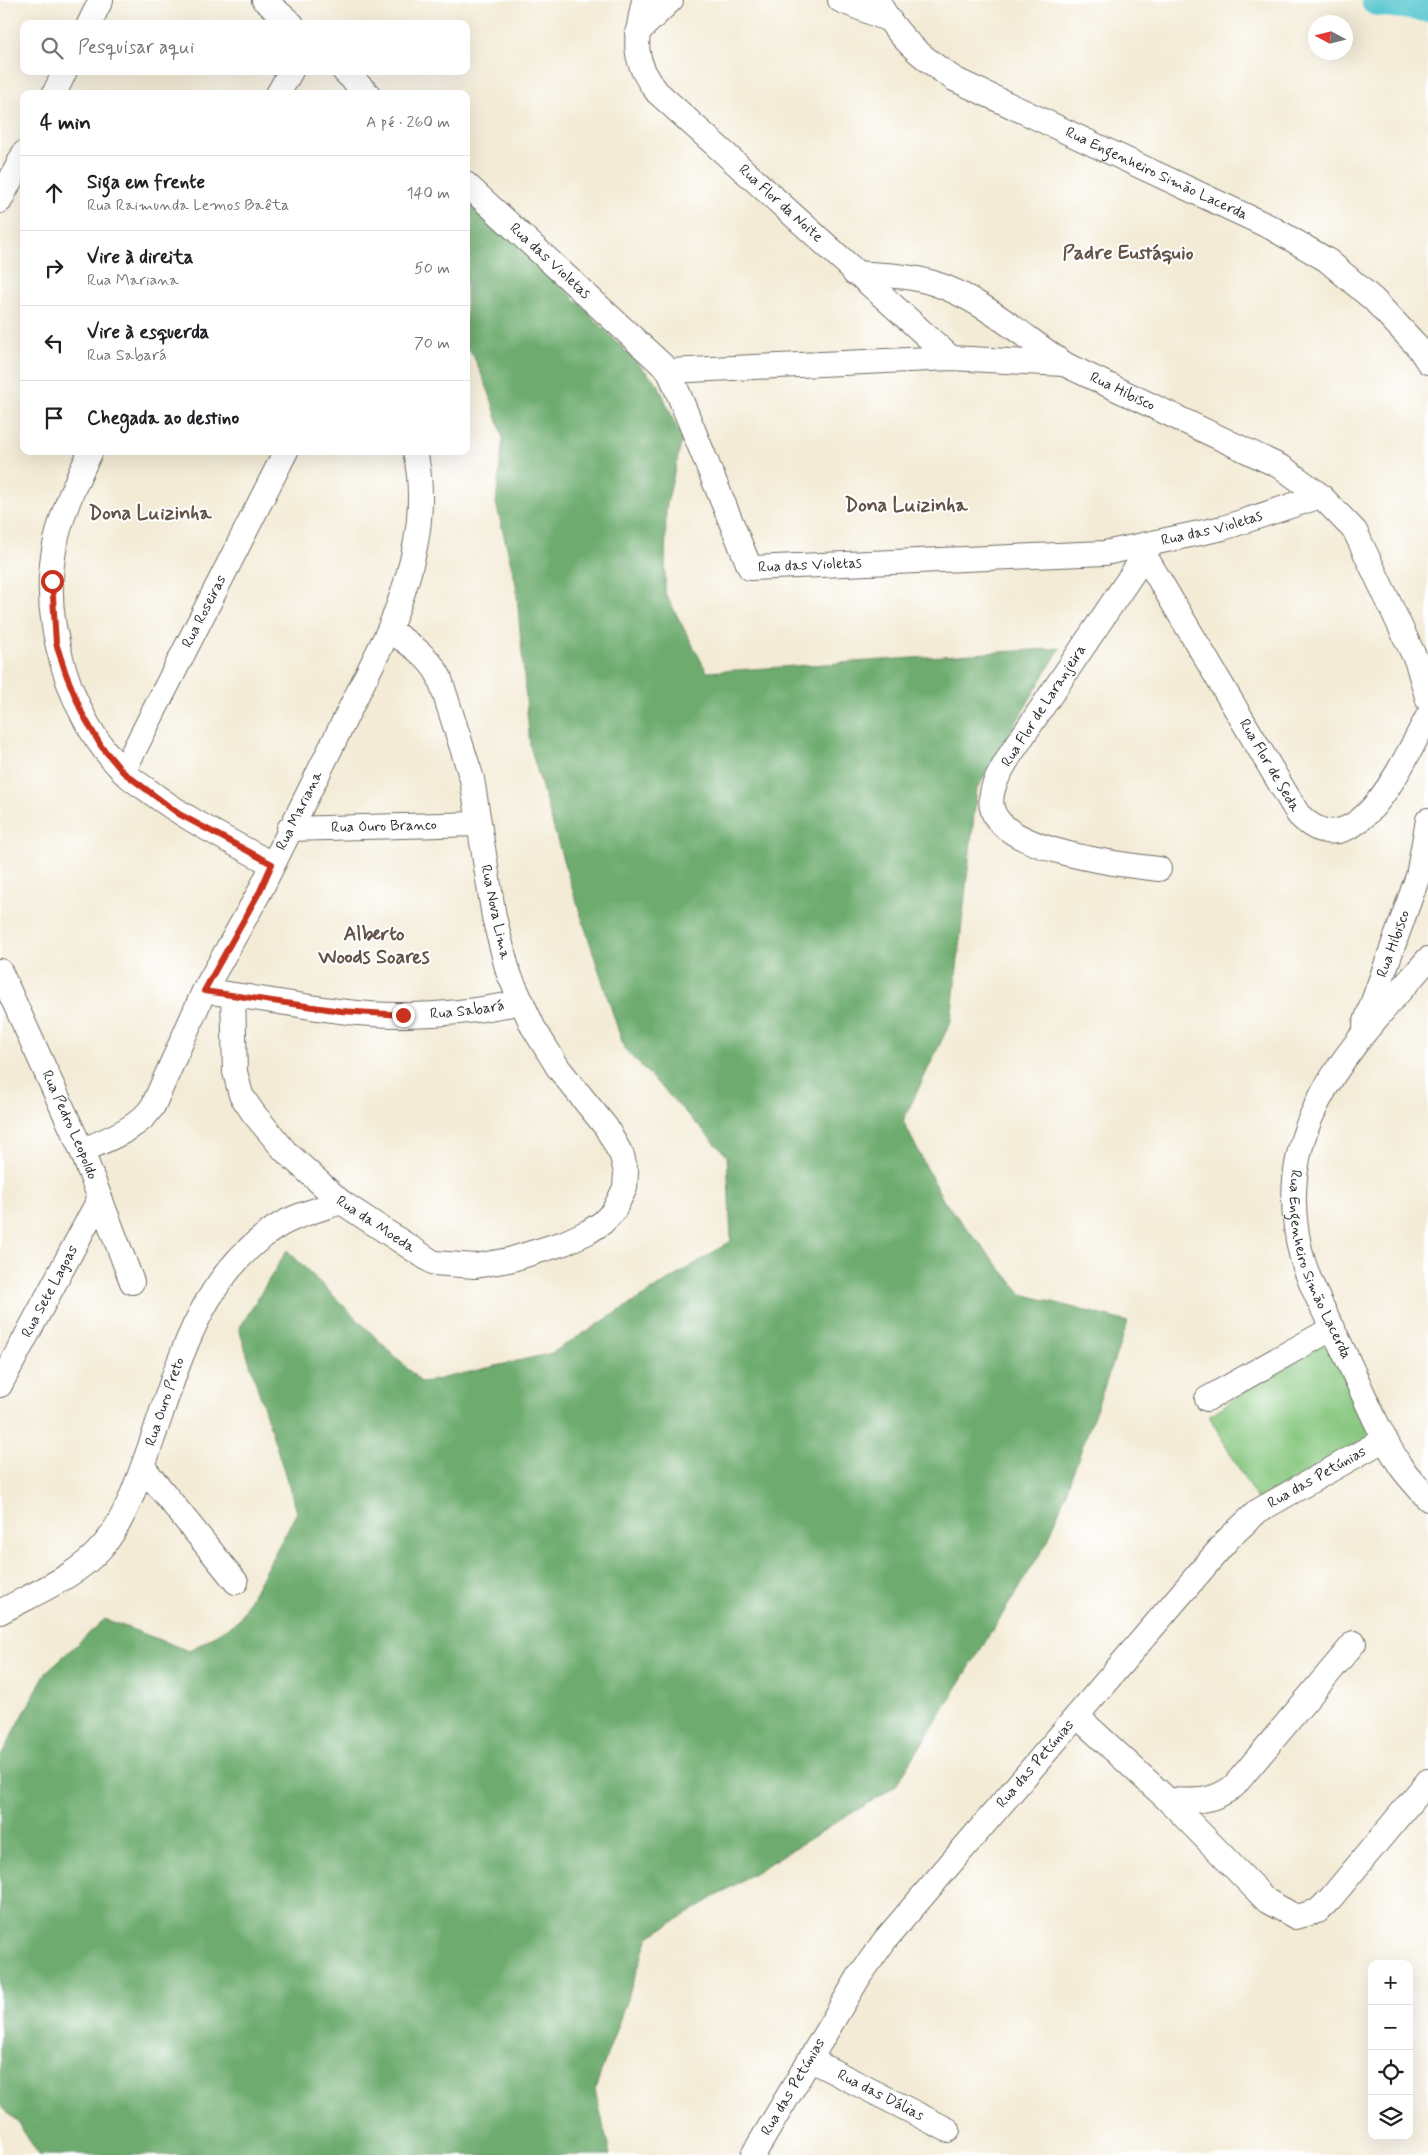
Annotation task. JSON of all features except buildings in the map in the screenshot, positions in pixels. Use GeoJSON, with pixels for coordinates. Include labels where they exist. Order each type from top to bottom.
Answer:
{"type":"FeatureCollection","features":[{"type":"Feature","properties":{"kind":"street"},"geometry":{"type":"LineString","coordinates":[[91,20],[101,0]]}},
{"type":"Feature","properties":{"kind":"street"},"geometry":{"type":"LineString","coordinates":[[264,0],[287,20]]}},
{"type":"Feature","properties":{"kind":"street","name":"Rua Flor da Noite"},"geometry":{"type":"LineString","coordinates":[[644,0],[637,33],[637,52],[640,66],[657,92],[854,273],[951,358]]}},
{"type":"Feature","properties":{"kind":"street"},"geometry":{"type":"LineString","coordinates":[[637,33],[671,0]]}},
{"type":"Feature","properties":{"kind":"street"},"geometry":{"type":"LineString","coordinates":[[840,0],[880,5]]}},
{"type":"Feature","properties":{"kind":"street","name":"Rua Engenheiro Simão Lacerda"},"geometry":{"type":"LineString","coordinates":[[880,5],[918,55],[954,79],[1272,228],[1327,260],[1374,300],[1419,348],[1428,362]]}},
{"type":"Feature","properties":{"kind":"street"},"geometry":{"type":"LineString","coordinates":[[56,90],[63,75]]}},
{"type":"Feature","properties":{"kind":"street"},"geometry":{"type":"LineString","coordinates":[[280,90],[288,75]]}},
{"type":"Feature","properties":{"kind":"street"},"geometry":{"type":"LineString","coordinates":[[348,75],[364,90]]}},
{"type":"Feature","properties":{"kind":"street"},"geometry":{"type":"LineString","coordinates":[[0,201],[20,162]]}},
{"type":"Feature","properties":{"kind":"street","name":"Rua das Violetas"},"geometry":{"type":"LineString","coordinates":[[470,188],[670,371],[750,568],[1142,551],[1223,528],[1321,496]]}},
{"type":"Feature","properties":{"kind":"street"},"geometry":{"type":"LineString","coordinates":[[854,273],[913,278],[950,290],[971,300],[1064,364]]}},
{"type":"Feature","properties":{"kind":"street","name":"Rua Hibisco"},"geometry":{"type":"LineString","coordinates":[[670,371],[951,358],[1064,364],[1283,468],[1321,496],[1355,531],[1417,662],[1428,700]]}},
{"type":"Feature","properties":{"kind":"street"},"geometry":{"type":"LineString","coordinates":[[89,455],[68,496],[54,551],[52,581],[56,643],[82,713],[101,746],[123,772],[179,814],[272,864]]}},
{"type":"Feature","properties":{"kind":"street","name":"Rua Roseiras"},"geometry":{"type":"LineString","coordinates":[[123,772],[284,455]]}},
{"type":"Feature","properties":{"kind":"street","name":"Rua Mariana"},"geometry":{"type":"LineString","coordinates":[[82,1152],[135,1125],[146,1117],[153,1106],[204,991],[260,891],[389,630],[407,586],[421,515],[416,455]]}},
{"type":"Feature","properties":{"kind":"street","name":"Rua Flor de Seda"},"geometry":{"type":"LineString","coordinates":[[1142,551],[1298,814],[1316,829],[1329,833],[1340,832],[1360,822],[1392,781],[1428,716]]}},
{"type":"Feature","properties":{"kind":"street","name":"Rua Flor de Laranjeira"},"geometry":{"type":"LineString","coordinates":[[1142,551],[1010,755],[994,784],[991,797],[992,810],[997,820],[1025,840],[1080,857],[1160,869]]}},
{"type":"Feature","properties":{"kind":"street","name":"Rua Nova Lima"},"geometry":{"type":"LineString","coordinates":[[389,630],[433,664],[439,676],[472,780],[494,917],[508,972],[533,1027],[559,1069],[606,1127],[622,1156],[626,1172],[625,1188]]}},
{"type":"Feature","properties":{"kind":"street","name":"Rua Hibisco"},"geometry":{"type":"LineString","coordinates":[[1360,1038],[1423,873],[1428,820]]}},
{"type":"Feature","properties":{"kind":"street","name":"Rua Ouro Branco"},"geometry":{"type":"LineString","coordinates":[[290,829],[478,824]]}},
{"type":"Feature","properties":{"kind":"street","name":"Rua Engenheiro Simão Lacerda"},"geometry":{"type":"LineString","coordinates":[[1428,959],[1339,1064],[1322,1092],[1303,1140],[1296,1176],[1294,1214],[1301,1256],[1385,1439],[1402,1468],[1428,1499]]}},
{"type":"Feature","properties":{"kind":"street","name":"Rua Pedro Leopoldo"},"geometry":{"type":"LineString","coordinates":[[0,971],[82,1152],[132,1282]]}},
{"type":"Feature","properties":{"kind":"street","name":"Rua Sabará"},"geometry":{"type":"LineString","coordinates":[[204,991],[341,1011],[403,1015],[491,1008],[522,1002]]}},
{"type":"Feature","properties":{"kind":"street","name":"Rua da Moeda"},"geometry":{"type":"LineString","coordinates":[[233,995],[235,1072],[241,1095],[254,1114],[285,1151],[341,1202],[434,1263],[475,1266],[510,1260],[564,1243],[602,1223],[613,1212],[625,1188]]}},
{"type":"Feature","properties":{"kind":"street","name":"Rua Sete Lagoas"},"geometry":{"type":"LineString","coordinates":[[0,1386],[100,1198]]}},
{"type":"Feature","properties":{"kind":"street","name":"Rua Ouro Preto"},"geometry":{"type":"LineString","coordinates":[[0,1612],[68,1575],[102,1547],[119,1520],[142,1467],[186,1344],[200,1311],[217,1284],[240,1257],[268,1232],[302,1216],[341,1202]]}},
{"type":"Feature","properties":{"kind":"street"},"geometry":{"type":"LineString","coordinates":[[1207,1399],[1333,1328]]}},
{"type":"Feature","properties":{"kind":"street","name":"Rua das Petúnias"},"geometry":{"type":"LineString","coordinates":[[753,2155],[860,1975],[885,1940],[1229,1538],[1258,1511],[1385,1439]]}},
{"type":"Feature","properties":{"kind":"street"},"geometry":{"type":"LineString","coordinates":[[142,1467],[236,1582]]}},
{"type":"Feature","properties":{"kind":"street"},"geometry":{"type":"LineString","coordinates":[[1168,1800],[1201,1801],[1220,1796],[1234,1786],[1354,1643]]}},
{"type":"Feature","properties":{"kind":"street"},"geometry":{"type":"LineString","coordinates":[[1077,1716],[1168,1800],[1267,1901],[1286,1913],[1296,1916],[1318,1911],[1330,1899],[1428,1781]]}},
{"type":"Feature","properties":{"kind":"street","name":"Rua das Dálias"},"geometry":{"type":"LineString","coordinates":[[811,2060],[948,2130]]}},
{"type":"Feature","properties":{"kind":"green space"},"geometry":{"type":"Polygon","coordinates":[[[470,201],[532,255],[658,384],[682,440],[666,508],[665,593],[707,672],[1060,648],[977,789],[951,1021],[903,1121],[943,1200],[1022,1294],[1128,1322],[1048,1541],[895,1787],[649,1937],[595,2089],[610,2155],[39,2155],[16,2120],[0,2105],[0,1758],[46,1672],[105,1619],[189,1651],[238,1621],[297,1512],[239,1329],[287,1250],[422,1383],[552,1353],[731,1241],[727,1156],[624,1048],[563,860],[530,746],[516,584],[496,503],[503,438],[489,392],[470,351],[470,201]]]}},
{"type":"Feature","properties":{"kind":"green space"},"geometry":{"type":"Polygon","coordinates":[[[1324,1338],[1372,1436],[1257,1500],[1209,1416],[1324,1338]]]}},
{"type":"Feature","properties":{"kind":"waterway"},"geometry":{"type":"LineString","coordinates":[[1377,0],[1428,6]]}},
{"type":"Feature","properties":{"kind":"district","name":"Padre Eustáquio"},"geometry":{"type":"Point","coordinates":[1128,253]}},
{"type":"Feature","properties":{"kind":"district","name":"Dona Luizinha"},"geometry":{"type":"Point","coordinates":[906,505]}},
{"type":"Feature","properties":{"kind":"district","name":"Dona Luizinha"},"geometry":{"type":"Point","coordinates":[150,513]}},
{"type":"Feature","properties":{"kind":"district","name":"Alberto Woods Soares"},"geometry":{"type":"Point","coordinates":[374,946]}},
{"type":"Feature","properties":{"kind":"route"},"geometry":{"type":"LineString","coordinates":[[52,581],[56,643],[82,713],[101,746],[123,772],[179,814],[272,864],[260,891],[204,991],[341,1011],[403,1015]]}}]}
